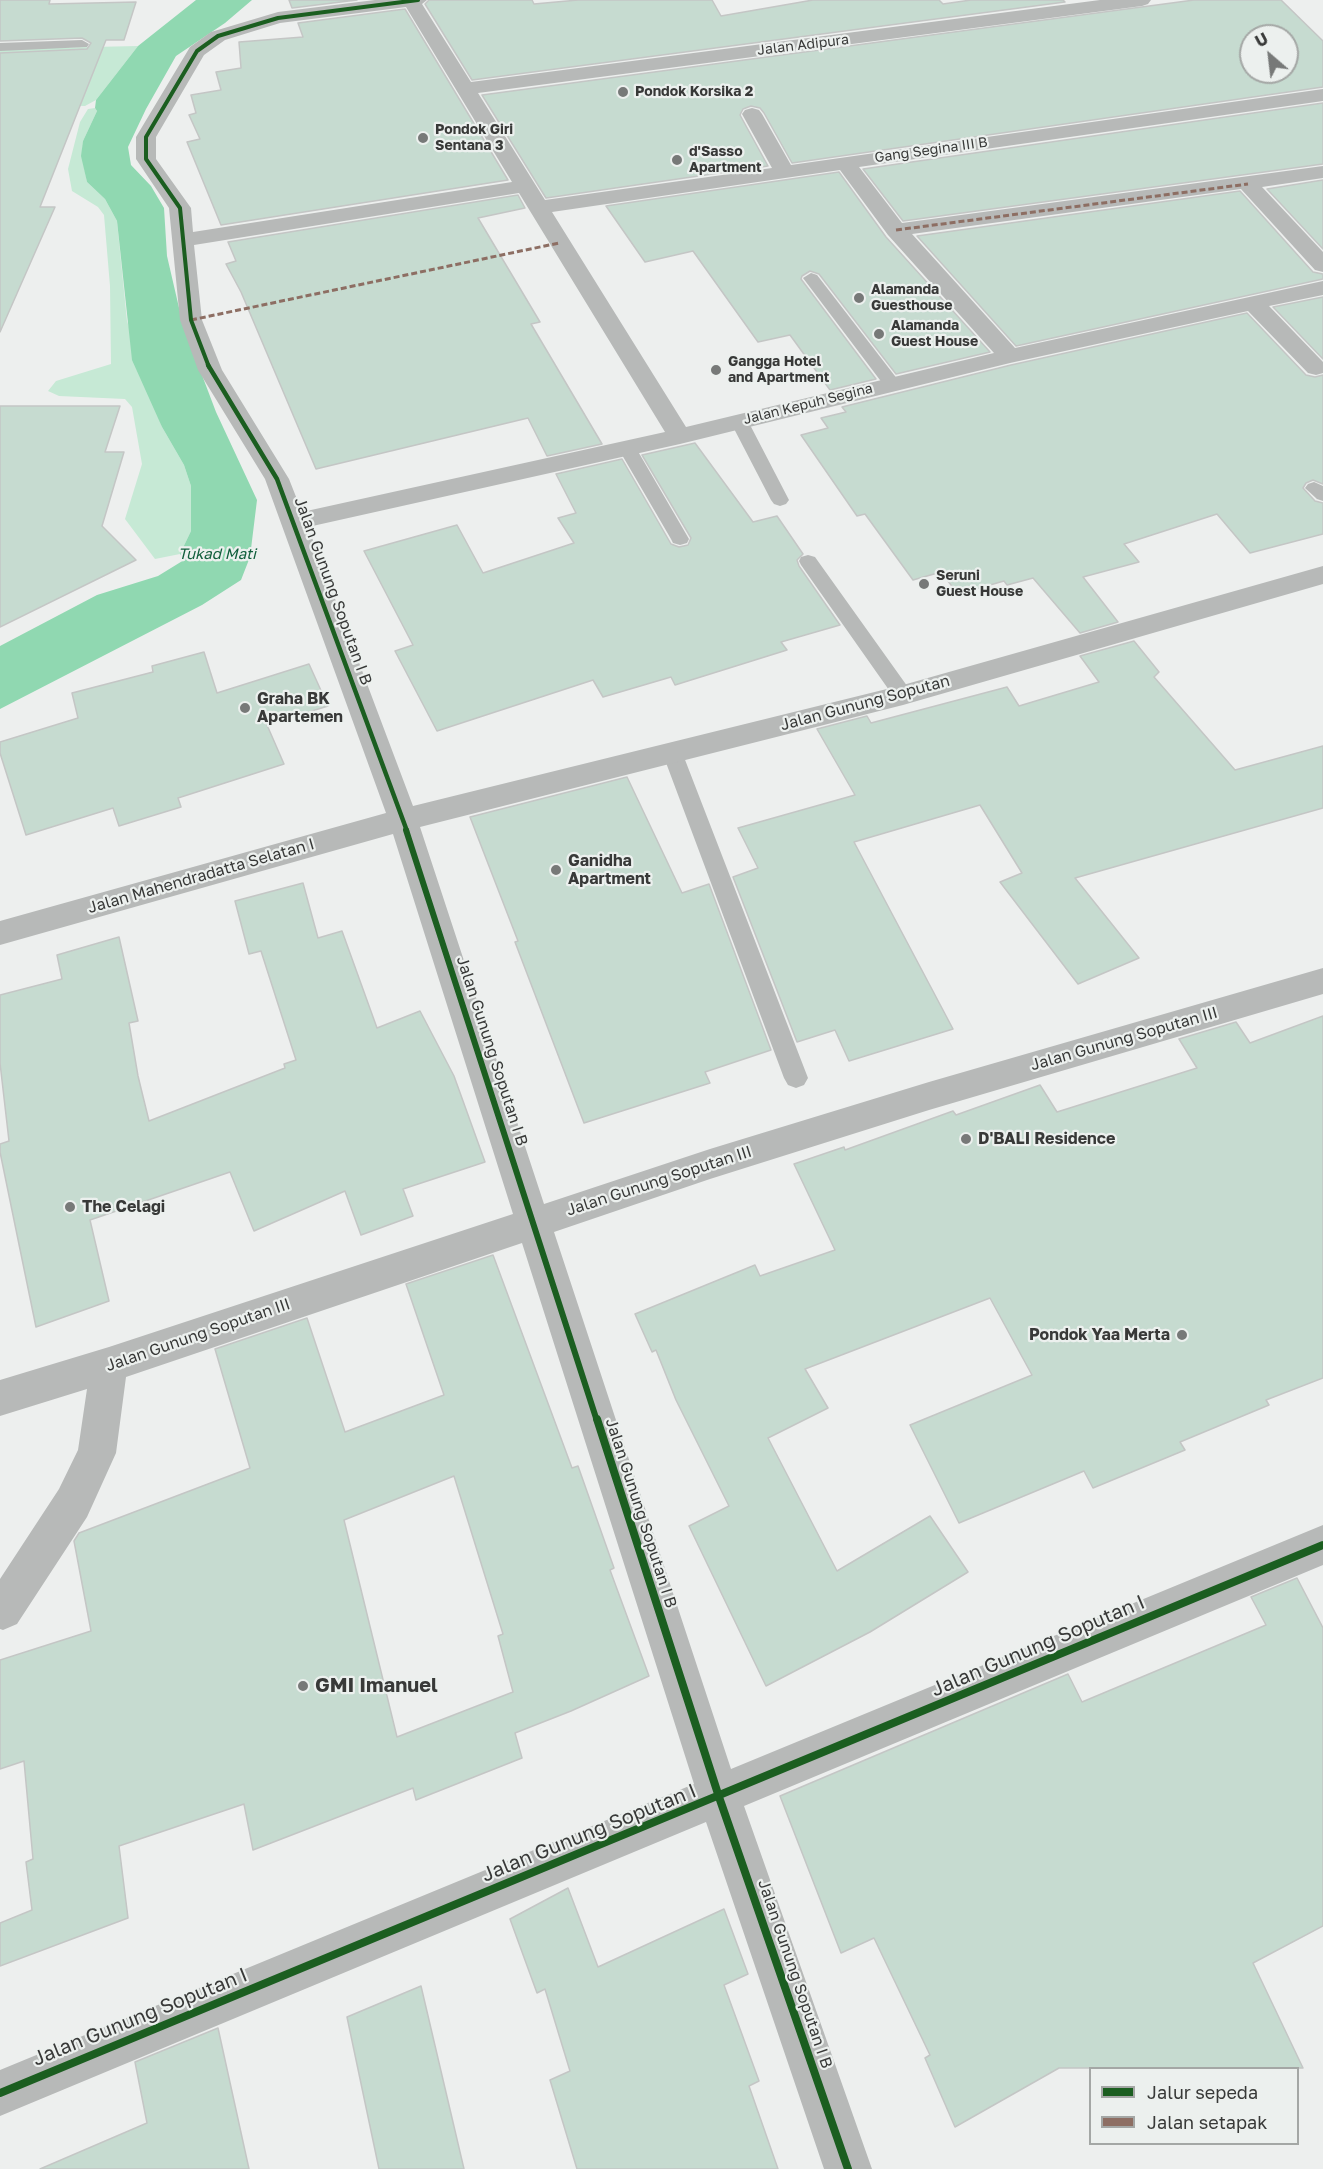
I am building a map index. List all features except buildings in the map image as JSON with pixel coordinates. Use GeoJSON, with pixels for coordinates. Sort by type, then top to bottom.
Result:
{"type":"FeatureCollection","features":[{"type":"Feature","properties":{"kind":"street"},"geometry":{"type":"LineString","coordinates":[[415,0],[464,89],[680,436]]}},
{"type":"Feature","properties":{"kind":"street","name":"Jalan Gunung Soputan I B"},"geometry":{"type":"LineString","coordinates":[[415,0],[278,18],[218,36],[197,51],[146,137],[146,159],[180,208],[191,320],[210,370],[277,479],[403,820],[719,1797],[848,2169]]}},
{"type":"Feature","properties":{"kind":"street","name":"Jalan Adipura"},"geometry":{"type":"LineString","coordinates":[[464,89],[1142,0]]}},
{"type":"Feature","properties":{"kind":"street","name":"Gang Segina III B"},"geometry":{"type":"LineString","coordinates":[[539,207],[1323,95]]}},
{"type":"Feature","properties":{"kind":"street"},"geometry":{"type":"LineString","coordinates":[[752,114],[784,171]]}},
{"type":"Feature","properties":{"kind":"street"},"geometry":{"type":"LineString","coordinates":[[844,162],[896,230],[1010,356]]}},
{"type":"Feature","properties":{"kind":"street"},"geometry":{"type":"LineString","coordinates":[[896,230],[1323,172]]}},
{"type":"Feature","properties":{"kind":"street"},"geometry":{"type":"LineString","coordinates":[[1248,184],[1323,265]]}},
{"type":"Feature","properties":{"kind":"street"},"geometry":{"type":"LineString","coordinates":[[184,240],[525,186]]}},
{"type":"Feature","properties":{"kind":"street","name":"Jalan Kepuh Segina"},"geometry":{"type":"LineString","coordinates":[[294,522],[680,436],[1010,356],[1255,305],[1323,288]]}},
{"type":"Feature","properties":{"kind":"street"},"geometry":{"type":"LineString","coordinates":[[1255,305],[1316,368]]}},
{"type":"Feature","properties":{"kind":"street","name":"Jalan Gunung Soputan"},"geometry":{"type":"LineString","coordinates":[[403,820],[903,695],[1323,575]]}},
{"type":"Feature","properties":{"kind":"street","name":"Jalan Mahendradatta Selatan I"},"geometry":{"type":"LineString","coordinates":[[0,933],[403,820]]}},
{"type":"Feature","properties":{"kind":"street","name":"Jalan Gunung Soputan III"},"geometry":{"type":"LineString","coordinates":[[0,1398],[109,1365],[710,1164],[929,1096],[1323,981]]}},
{"type":"Feature","properties":{"kind":"street"},"geometry":{"type":"LineString","coordinates":[[3,1610],[74,1503],[97,1453],[109,1365]]}},
{"type":"Feature","properties":{"kind":"street","name":"Jalan Gunung Soputan I"},"geometry":{"type":"LineString","coordinates":[[0,2093],[1323,1545]]}},
{"type":"Feature","properties":{"kind":"lane"},"geometry":{"type":"LineString","coordinates":[[0,47],[82,44]]}},
{"type":"Feature","properties":{"kind":"lane"},"geometry":{"type":"LineString","coordinates":[[812,278],[892,384]]}},
{"type":"Feature","properties":{"kind":"lane"},"geometry":{"type":"LineString","coordinates":[[739,422],[780,500]]}},
{"type":"Feature","properties":{"kind":"lane"},"geometry":{"type":"LineString","coordinates":[[627,448],[680,539]]}},
{"type":"Feature","properties":{"kind":"lane"},"geometry":{"type":"LineString","coordinates":[[808,561],[903,695]]}},
{"type":"Feature","properties":{"kind":"lane"},"geometry":{"type":"LineString","coordinates":[[672,752],[796,1078]]}},
{"type":"Feature","properties":{"kind":"shaded area"},"geometry":{"type":"Polygon","coordinates":[[[138,46],[96,100],[85,106],[0,104],[0,49],[138,46]]]}},
{"type":"Feature","properties":{"kind":"shaded area"},"geometry":{"type":"Polygon","coordinates":[[[95,108],[97,111],[83,141],[82,156],[87,182],[105,199],[117,221],[127,321],[162,427],[184,465],[191,486],[191,531],[180,554],[155,559],[125,519],[142,464],[132,407],[125,399],[59,396],[48,391],[56,381],[111,364],[110,286],[104,215],[98,207],[72,191],[68,169],[80,122],[88,109],[95,108]]]}},
{"type":"Feature","properties":{"kind":"water","name":"Tukad Mati"},"geometry":{"type":"Polygon","coordinates":[[[196,0],[252,0],[225,23],[176,56],[146,109],[128,147],[131,165],[151,186],[164,208],[167,256],[183,325],[216,412],[257,500],[250,557],[241,580],[202,605],[0,709],[0,646],[97,595],[158,576],[184,560],[180,554],[191,531],[191,486],[184,465],[162,427],[132,360],[117,221],[105,199],[87,182],[81,156],[83,141],[97,111],[96,100],[138,46],[196,0]]]}},
{"type":"Feature","properties":{"kind":"marked path"},"geometry":{"type":"LineString","coordinates":[[896,230],[1248,184]]}},
{"type":"Feature","properties":{"kind":"marked path"},"geometry":{"type":"LineString","coordinates":[[191,320],[559,243]]}},
{"type":"Feature","properties":{"kind":"cycle path"},"geometry":{"type":"LineString","coordinates":[[418,0],[278,18],[218,36],[197,51],[146,137],[146,159],[180,208],[191,320],[210,370],[277,479],[403,820],[719,1797],[848,2169]]}},
{"type":"Feature","properties":{"kind":"cycle path"},"geometry":{"type":"LineString","coordinates":[[0,2093],[1323,1545]]}},
{"type":"Feature","properties":{"kind":"place","name":"Pondok Korsika 2"},"geometry":{"type":"Point","coordinates":[623,92]}},
{"type":"Feature","properties":{"kind":"place","name":"Pondok Giri Sentana 3"},"geometry":{"type":"Point","coordinates":[423,138]}},
{"type":"Feature","properties":{"kind":"place","name":"d'Sasso Apartment"},"geometry":{"type":"Point","coordinates":[677,160]}},
{"type":"Feature","properties":{"kind":"place","name":"Alamanda Guesthouse"},"geometry":{"type":"Point","coordinates":[859,298]}},
{"type":"Feature","properties":{"kind":"place","name":"Alamanda Guest House"},"geometry":{"type":"Point","coordinates":[879,334]}},
{"type":"Feature","properties":{"kind":"place","name":"Gangga Hotel and Apartment"},"geometry":{"type":"Point","coordinates":[716,370]}},
{"type":"Feature","properties":{"kind":"place","name":"Seruni Guest House"},"geometry":{"type":"Point","coordinates":[924,584]}},
{"type":"Feature","properties":{"kind":"place","name":"Graha BK Apartemen"},"geometry":{"type":"Point","coordinates":[245,708]}},
{"type":"Feature","properties":{"kind":"place","name":"Ganidha Apartment"},"geometry":{"type":"Point","coordinates":[556,870]}},
{"type":"Feature","properties":{"kind":"place","name":"D'BALI Residence"},"geometry":{"type":"Point","coordinates":[966,1139]}},
{"type":"Feature","properties":{"kind":"place","name":"The Celagi"},"geometry":{"type":"Point","coordinates":[70,1207]}},
{"type":"Feature","properties":{"kind":"place","name":"Pondok Yaa Merta"},"geometry":{"type":"Point","coordinates":[1182,1335]}},
{"type":"Feature","properties":{"kind":"place","name":"GMI Imanuel"},"geometry":{"type":"Point","coordinates":[303,1686]}}]}
